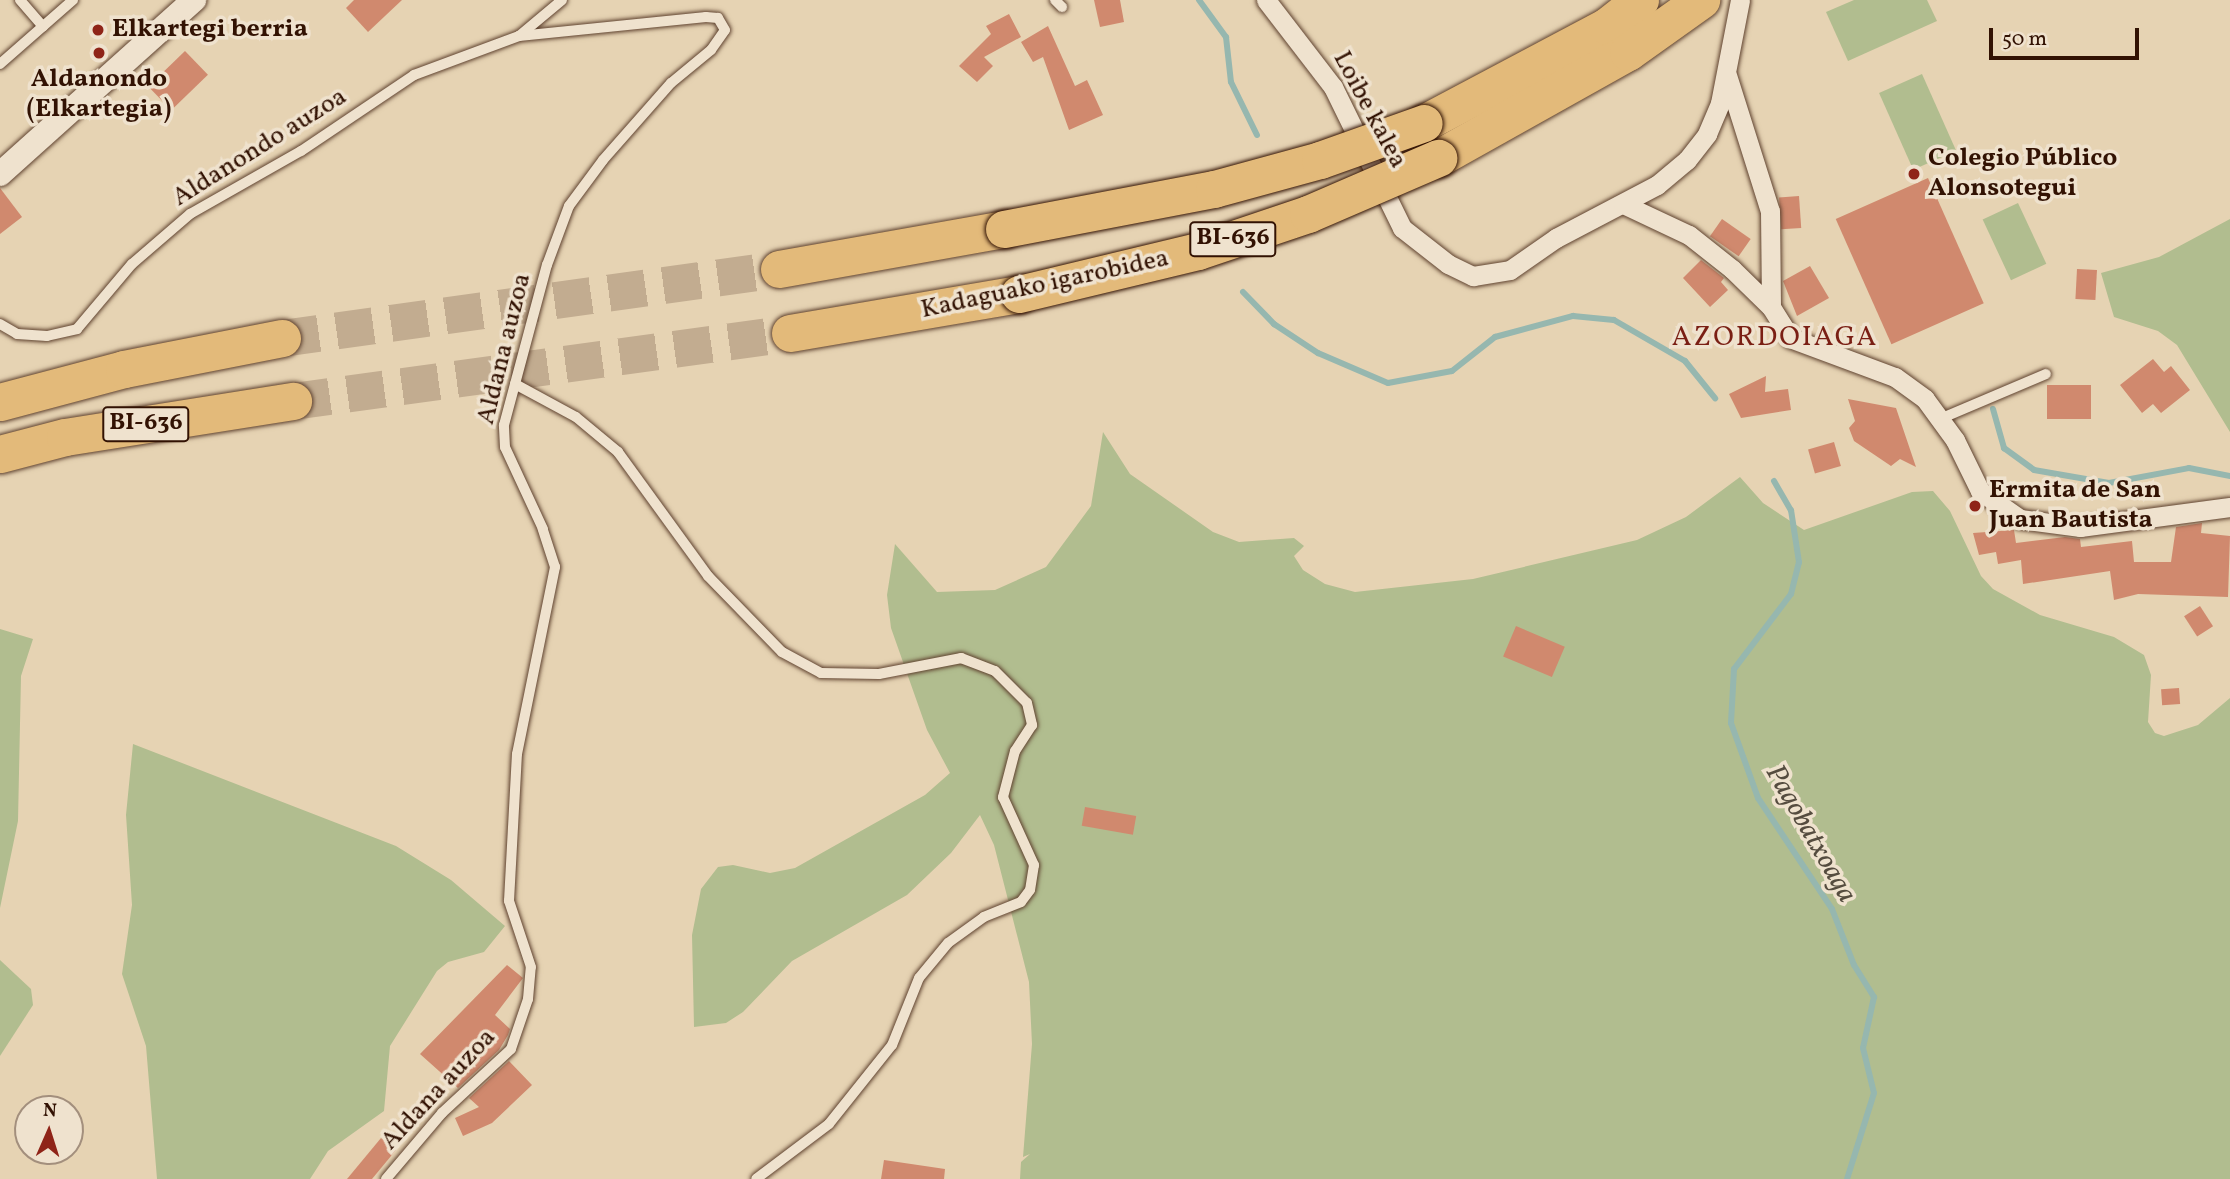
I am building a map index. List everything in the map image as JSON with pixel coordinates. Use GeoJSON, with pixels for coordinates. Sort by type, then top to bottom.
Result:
{"type":"FeatureCollection","features":[{"type":"Feature","properties":{"kind":"highway","name":"BI-636"},"geometry":{"type":"LineString","coordinates":[[779,269],[1214,189],[1320,160],[1424,123],[1607,26],[1640,0]]}},
{"type":"Feature","properties":{"kind":"highway","name":"Kadaguako igarobidea"},"geometry":{"type":"LineString","coordinates":[[790,333],[1019,294],[1198,251],[1308,214],[1438,158],[1628,52],[1698,3]]}},
{"type":"Feature","properties":{"kind":"highway","name":"BI-636"},"geometry":{"type":"LineString","coordinates":[[0,402],[124,369],[282,338]]}},
{"type":"Feature","properties":{"kind":"highway","name":"BI-636"},"geometry":{"type":"LineString","coordinates":[[0,454],[65,437],[293,401]]}},
{"type":"Feature","properties":{"kind":"street"},"geometry":{"type":"LineString","coordinates":[[0,174],[194,0]]}},
{"type":"Feature","properties":{"kind":"street","name":"Loibe kalea"},"geometry":{"type":"LineString","coordinates":[[1266,0],[1333,87],[1402,229],[1422,246],[1473,276],[1493,275],[1657,185],[1700,143],[1720,103],[1740,0]]}},
{"type":"Feature","properties":{"kind":"street"},"geometry":{"type":"LineString","coordinates":[[1725,70],[1770,211],[1771,307]]}},
{"type":"Feature","properties":{"kind":"street"},"geometry":{"type":"LineString","coordinates":[[1623,204],[1689,236],[1771,307],[1790,338],[1895,377],[1925,399],[1940,419],[1980,491],[2020,519],[2080,527],[2230,507]]}},
{"type":"Feature","properties":{"kind":"lane"},"geometry":{"type":"LineString","coordinates":[[20,0],[43,26]]}},
{"type":"Feature","properties":{"kind":"lane"},"geometry":{"type":"LineString","coordinates":[[0,64],[73,0]]}},
{"type":"Feature","properties":{"kind":"lane","name":"Aldanondo auzoa"},"geometry":{"type":"LineString","coordinates":[[0,324],[17,334],[47,336],[77,329],[132,264],[190,214],[301,151],[414,75],[519,36],[562,0]]}},
{"type":"Feature","properties":{"kind":"lane","name":"Aldana auzoa"},"geometry":{"type":"LineString","coordinates":[[386,1179],[442,1113],[511,1049],[528,999],[531,967],[509,901],[517,767],[555,568],[543,529],[505,447],[504,425],[515,384],[569,206],[603,160],[671,83],[711,50],[724,30],[718,18],[706,17],[519,36]]}},
{"type":"Feature","properties":{"kind":"lane"},"geometry":{"type":"LineString","coordinates":[[1940,419],[2046,374]]}},
{"type":"Feature","properties":{"kind":"lane"},"geometry":{"type":"LineString","coordinates":[[515,384],[576,417],[618,452],[708,576],[782,652],[821,673],[879,674],[961,658],[995,671],[1027,703],[1030,715],[1028,737],[1015,751],[1003,797],[1034,865],[1030,890],[1021,902],[984,917],[947,943],[919,978],[892,1045],[829,1124],[756,1179]]}},
{"type":"Feature","properties":{"kind":"green space"},"geometry":{"type":"Polygon","coordinates":[[[1854,0],[1927,0],[1937,21],[1848,61],[1826,12],[1854,0]]]}},
{"type":"Feature","properties":{"kind":"green space"},"geometry":{"type":"Polygon","coordinates":[[[1922,74],[1956,151],[1913,170],[1879,93],[1922,74]]]}},
{"type":"Feature","properties":{"kind":"green space"},"geometry":{"type":"Polygon","coordinates":[[[2018,203],[2046,264],[2011,280],[1983,219],[2018,203]]]}},
{"type":"Feature","properties":{"kind":"green space"},"geometry":{"type":"Polygon","coordinates":[[[2230,219],[2230,432],[2177,345],[2158,331],[2114,317],[2101,273],[2159,257],[2230,219]]]}},
{"type":"Feature","properties":{"kind":"green space"},"geometry":{"type":"Polygon","coordinates":[[[1103,432],[1130,474],[1213,532],[1239,542],[1294,538],[1304,546],[1294,556],[1303,570],[1325,584],[1355,592],[1473,579],[1637,540],[1686,517],[1740,477],[1763,503],[1804,530],[1912,492],[1933,491],[1950,511],[1981,576],[1993,589],[2040,615],[2114,637],[2144,655],[2151,675],[2148,722],[2155,733],[2164,736],[2198,725],[2230,698],[2230,1179],[1020,1179],[1021,1162],[1030,1154],[1023,1157],[1032,1044],[1029,982],[994,845],[980,815],[951,853],[907,895],[792,961],[743,1012],[726,1023],[694,1027],[692,935],[701,889],[718,867],[733,865],[770,873],[795,868],[925,795],[950,773],[927,730],[891,628],[887,595],[895,544],[937,592],[995,590],[1046,567],[1091,506],[1103,432]]]}},
{"type":"Feature","properties":{"kind":"green space"},"geometry":{"type":"Polygon","coordinates":[[[0,629],[33,639],[21,676],[18,821],[0,908],[0,629]]]}},
{"type":"Feature","properties":{"kind":"green space"},"geometry":{"type":"Polygon","coordinates":[[[133,744],[396,846],[451,880],[505,926],[484,952],[448,962],[437,971],[390,1046],[384,1111],[328,1151],[310,1179],[157,1179],[146,1046],[122,974],[132,905],[126,815],[133,744]]]}},
{"type":"Feature","properties":{"kind":"green space"},"geometry":{"type":"Polygon","coordinates":[[[0,960],[31,989],[33,1005],[0,1056],[0,960]]]}},
{"type":"Feature","properties":{"kind":"building"},"geometry":{"type":"Polygon","coordinates":[[[354,0],[402,0],[368,32],[346,8],[354,0]]]}},
{"type":"Feature","properties":{"kind":"building"},"geometry":{"type":"Polygon","coordinates":[[[1094,0],[1120,0],[1124,22],[1100,27],[1094,0]]]}},
{"type":"Feature","properties":{"kind":"building"},"geometry":{"type":"Polygon","coordinates":[[[1009,14],[1021,37],[984,57],[993,66],[977,82],[959,66],[991,34],[986,26],[1009,14]]]}},
{"type":"Feature","properties":{"kind":"building"},"geometry":{"type":"Polygon","coordinates":[[[1048,26],[1075,86],[1087,80],[1103,115],[1069,130],[1043,57],[1033,62],[1021,42],[1048,26]]]}},
{"type":"Feature","properties":{"kind":"building"},"geometry":{"type":"Polygon","coordinates":[[[185,51],[208,75],[171,110],[148,86],[185,51]]]}},
{"type":"Feature","properties":{"kind":"building"},"geometry":{"type":"Polygon","coordinates":[[[1928,178],[1984,303],[1891,344],[1836,219],[1928,178]]]}},
{"type":"Feature","properties":{"kind":"building"},"geometry":{"type":"Polygon","coordinates":[[[0,188],[22,217],[0,234],[0,188]]]}},
{"type":"Feature","properties":{"kind":"building"},"geometry":{"type":"Polygon","coordinates":[[[1799,196],[1801,228],[1781,229],[1779,197],[1799,196]]]}},
{"type":"Feature","properties":{"kind":"building"},"geometry":{"type":"Polygon","coordinates":[[[1722,219],[1751,239],[1739,256],[1710,236],[1722,219]]]}},
{"type":"Feature","properties":{"kind":"building"},"geometry":{"type":"Polygon","coordinates":[[[1701,260],[1724,278],[1721,282],[1728,290],[1710,307],[1683,278],[1701,260]]]}},
{"type":"Feature","properties":{"kind":"building"},"geometry":{"type":"Polygon","coordinates":[[[1810,266],[1829,298],[1797,316],[1783,281],[1810,266]]]}},
{"type":"Feature","properties":{"kind":"building"},"geometry":{"type":"Polygon","coordinates":[[[2077,269],[2097,270],[2095,300],[2075,299],[2077,269]]]}},
{"type":"Feature","properties":{"kind":"building"},"geometry":{"type":"Polygon","coordinates":[[[2153,359],[2164,372],[2171,366],[2190,390],[2161,413],[2153,404],[2142,413],[2120,385],[2153,359]]]}},
{"type":"Feature","properties":{"kind":"building"},"geometry":{"type":"Polygon","coordinates":[[[1766,376],[1765,392],[1788,389],[1791,410],[1741,418],[1729,394],[1766,376]]]}},
{"type":"Feature","properties":{"kind":"building"},"geometry":{"type":"Polygon","coordinates":[[[2047,385],[2091,385],[2091,419],[2047,419],[2047,385]]]}},
{"type":"Feature","properties":{"kind":"building"},"geometry":{"type":"Polygon","coordinates":[[[1848,399],[1896,408],[1916,467],[1900,459],[1891,466],[1854,441],[1849,428],[1855,421],[1848,399]]]}},
{"type":"Feature","properties":{"kind":"building"},"geometry":{"type":"Polygon","coordinates":[[[1834,442],[1841,466],[1815,473],[1808,449],[1834,442]]]}},
{"type":"Feature","properties":{"kind":"building"},"geometry":{"type":"Polygon","coordinates":[[[2202,523],[2201,533],[2230,536],[2228,597],[2138,594],[2114,600],[2110,571],[2023,584],[2021,560],[1998,564],[1996,552],[1979,555],[1973,533],[2014,530],[2016,543],[2065,537],[2080,539],[2081,547],[2132,541],[2134,562],[2171,562],[2176,527],[2202,523]]]}},
{"type":"Feature","properties":{"kind":"building"},"geometry":{"type":"Polygon","coordinates":[[[2200,606],[2213,626],[2197,636],[2184,616],[2200,606]]]}},
{"type":"Feature","properties":{"kind":"building"},"geometry":{"type":"Polygon","coordinates":[[[1516,626],[1565,647],[1552,677],[1503,656],[1516,626]]]}},
{"type":"Feature","properties":{"kind":"building"},"geometry":{"type":"Polygon","coordinates":[[[2179,688],[2180,704],[2162,705],[2161,689],[2179,688]]]}},
{"type":"Feature","properties":{"kind":"building"},"geometry":{"type":"Polygon","coordinates":[[[1085,807],[1136,816],[1133,835],[1082,826],[1085,807]]]}},
{"type":"Feature","properties":{"kind":"building"},"geometry":{"type":"Polygon","coordinates":[[[507,965],[523,978],[495,1015],[510,1029],[508,1035],[499,1050],[458,1088],[420,1054],[507,965]]]}},
{"type":"Feature","properties":{"kind":"building"},"geometry":{"type":"Polygon","coordinates":[[[509,1061],[532,1085],[492,1123],[463,1136],[455,1118],[479,1107],[469,1098],[509,1061]]]}},
{"type":"Feature","properties":{"kind":"building"},"geometry":{"type":"Polygon","coordinates":[[[381,1138],[396,1150],[372,1179],[347,1179],[381,1138]]]}},
{"type":"Feature","properties":{"kind":"building"},"geometry":{"type":"Polygon","coordinates":[[[884,1160],[945,1169],[944,1179],[881,1179],[884,1160]]]}},
{"type":"Feature","properties":{"kind":"waterway","name":"Pagobatxoaga"},"geometry":{"type":"LineString","coordinates":[[1199,0],[1226,37],[1231,82],[1257,135]]}},
{"type":"Feature","properties":{"kind":"waterway","name":"Pagobatxoaga"},"geometry":{"type":"LineString","coordinates":[[1243,292],[1274,324],[1318,353],[1388,383],[1452,371],[1495,337],[1573,316],[1614,320],[1685,361],[1715,398]]}},
{"type":"Feature","properties":{"kind":"waterway"},"geometry":{"type":"LineString","coordinates":[[1993,409],[2004,448],[2034,470],[2109,483],[2189,468],[2230,476]]}},
{"type":"Feature","properties":{"kind":"waterway","name":"Pagobatxoaga"},"geometry":{"type":"LineString","coordinates":[[1774,481],[1791,510],[1799,562],[1791,594],[1734,669],[1731,723],[1758,798],[1832,909],[1854,965],[1874,997],[1863,1048],[1874,1093],[1847,1179]]}},
{"type":"Feature","properties":{"kind":"tunnel"},"geometry":{"type":"LineString","coordinates":[[282,338],[779,269]]}},
{"type":"Feature","properties":{"kind":"tunnel"},"geometry":{"type":"LineString","coordinates":[[293,401],[790,333]]}},
{"type":"Feature","properties":{"kind":"place","name":"Elkartegi berria"},"geometry":{"type":"Point","coordinates":[98,30]}},
{"type":"Feature","properties":{"kind":"place","name":"Aldanondo (Elkartegia)"},"geometry":{"type":"Point","coordinates":[99,53]}},
{"type":"Feature","properties":{"kind":"place","name":"Colegio Público Alonsotegui"},"geometry":{"type":"Point","coordinates":[1914,174]}},
{"type":"Feature","properties":{"kind":"place","name":"Ermita de San Juan Bautista"},"geometry":{"type":"Point","coordinates":[1975,506]}},
{"type":"Feature","properties":{"kind":"district","name":"AZORDOIAGA"},"geometry":{"type":"Point","coordinates":[1775,338]}}]}
